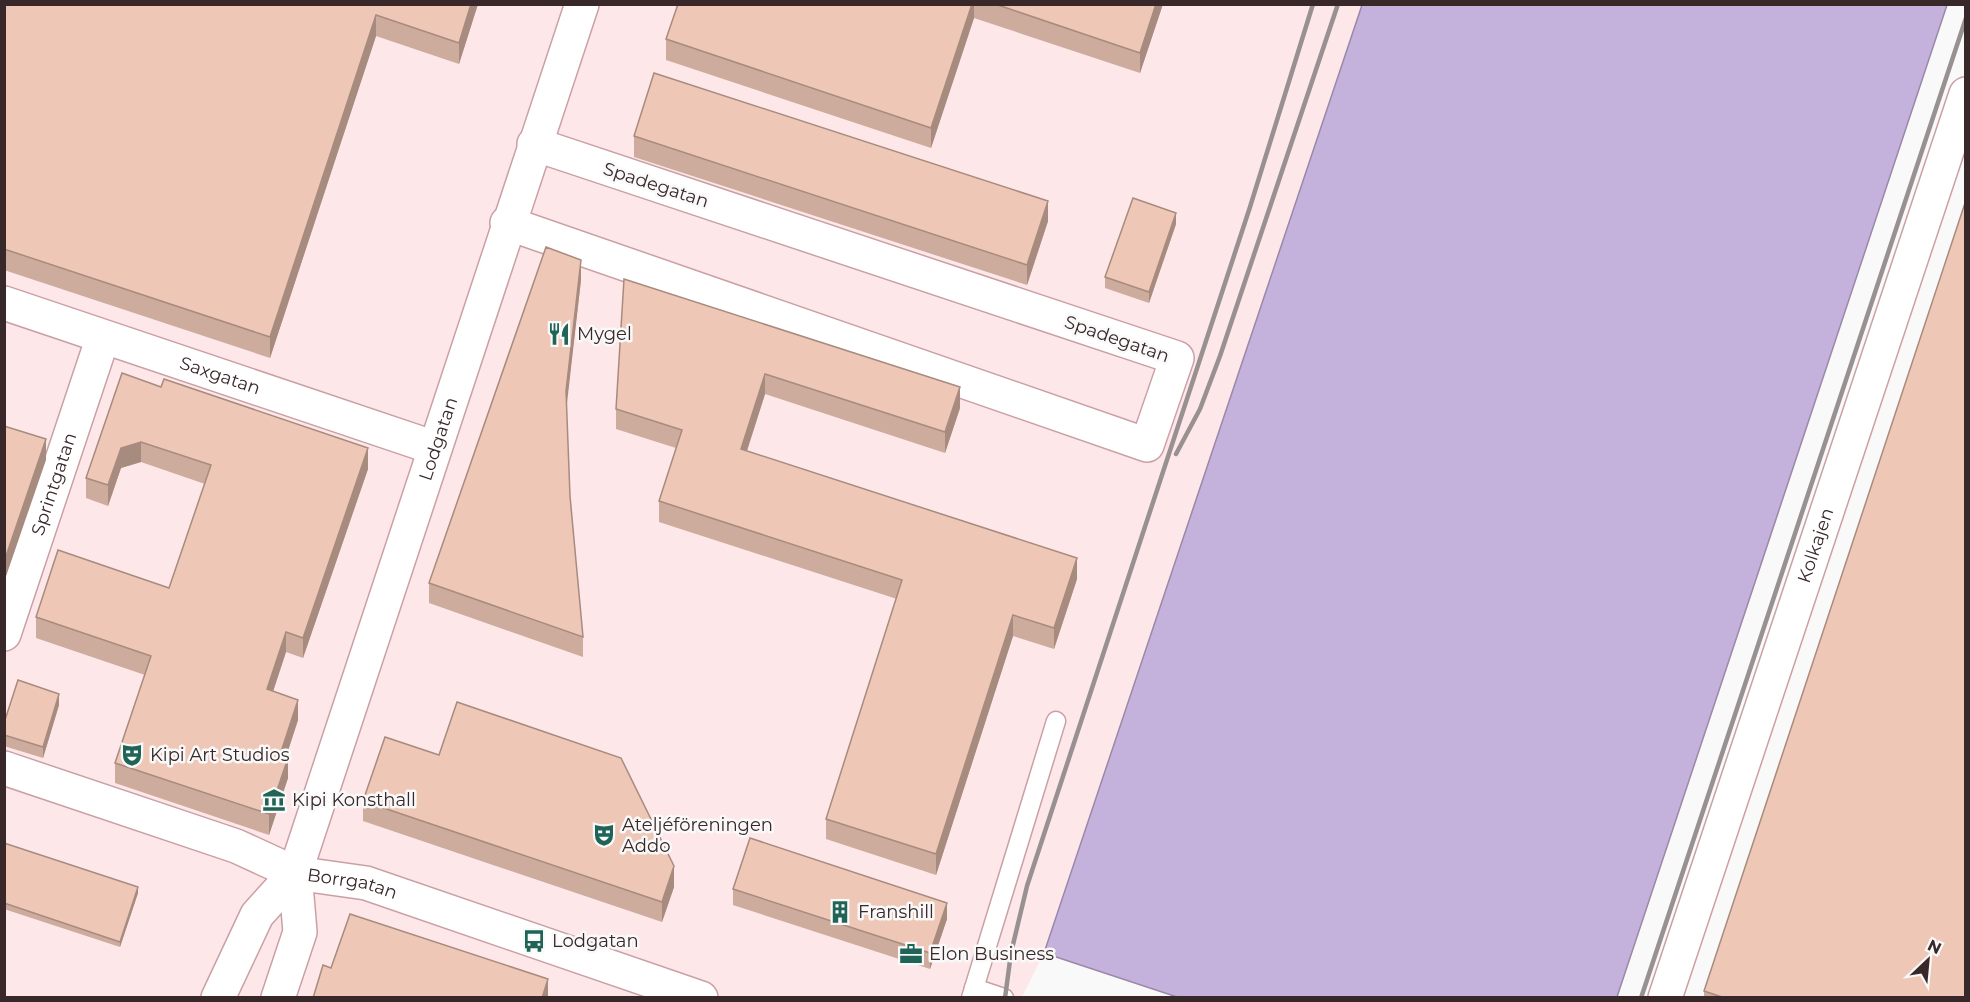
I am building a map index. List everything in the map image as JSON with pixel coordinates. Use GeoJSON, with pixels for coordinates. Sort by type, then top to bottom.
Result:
{"type":"FeatureCollection","features":[{"type":"Feature","properties":{"kind":"street","name":"Lodgatan"},"geometry":{"type":"LineString","coordinates":[[278,998],[300,932],[295,873],[507,223],[582,4]]}},
{"type":"Feature","properties":{"kind":"street","name":"Kolkajen"},"geometry":{"type":"LineString","coordinates":[[1665,998],[1965,94]]}},
{"type":"Feature","properties":{"kind":"street","name":"Spadegatan"},"geometry":{"type":"LineString","coordinates":[[507,223],[1147,445],[1177,358],[534,144]]}},
{"type":"Feature","properties":{"kind":"street","name":"Saxgatan"},"geometry":{"type":"LineString","coordinates":[[4,303],[435,448]]}},
{"type":"Feature","properties":{"kind":"street","name":"Sprintgatan"},"geometry":{"type":"LineString","coordinates":[[4,634],[103,337]]}},
{"type":"Feature","properties":{"kind":"street","name":"Borrgatan"},"geometry":{"type":"LineString","coordinates":[[4,768],[236,846],[295,873],[366,883],[701,998]]}},
{"type":"Feature","properties":{"kind":"street","name":"Lodgatan"},"geometry":{"type":"LineString","coordinates":[[218,998],[257,915],[295,873]]}},
{"type":"Feature","properties":{"kind":"street"},"geometry":{"type":"LineString","coordinates":[[240,998],[255,949],[257,915]]}},
{"type":"Feature","properties":{"kind":"lane"},"geometry":{"type":"LineString","coordinates":[[1004,998],[972,993],[1056,721]]}},
{"type":"Feature","properties":{"kind":"shaded area"},"geometry":{"type":"Polygon","coordinates":[[[5,5],[1362,5],[1044,953],[1022,997],[5,998],[5,5]]]}},
{"type":"Feature","properties":{"kind":"shaded area"},"geometry":{"type":"Polygon","coordinates":[[[1362,5],[1947,5],[1617,997],[1177,997],[1044,953],[1362,5]]]}},
{"type":"Feature","properties":{"kind":"building"},"geometry":{"type":"Polygon","coordinates":[[[4,4],[471,4],[459,43],[376,15],[270,337],[4,249],[4,4]]]}},
{"type":"Feature","properties":{"kind":"building"},"geometry":{"type":"Polygon","coordinates":[[[678,4],[972,4],[931,128],[666,39],[678,4]]]}},
{"type":"Feature","properties":{"kind":"building"},"geometry":{"type":"Polygon","coordinates":[[[995,4],[1156,4],[1140,53],[995,4]]]}},
{"type":"Feature","properties":{"kind":"building"},"geometry":{"type":"Polygon","coordinates":[[[654,73],[1048,201],[1027,265],[634,136],[654,73]]]}},
{"type":"Feature","properties":{"kind":"building"},"geometry":{"type":"Polygon","coordinates":[[[1133,198],[1176,213],[1149,292],[1105,277],[1133,198]]]}},
{"type":"Feature","properties":{"kind":"building"},"geometry":{"type":"Polygon","coordinates":[[[1965,203],[1965,998],[1725,998],[1704,991],[1965,203]]]}},
{"type":"Feature","properties":{"kind":"building"},"geometry":{"type":"Polygon","coordinates":[[[546,247],[581,260],[566,391],[570,496],[583,637],[429,583],[546,247]]]}},
{"type":"Feature","properties":{"kind":"building"},"geometry":{"type":"Polygon","coordinates":[[[624,279],[960,387],[945,432],[765,374],[741,449],[1077,558],[1054,628],[1013,615],[936,854],[826,819],[902,580],[659,501],[682,430],[616,409],[624,279]]]}},
{"type":"Feature","properties":{"kind":"building"},"geometry":{"type":"Polygon","coordinates":[[[122,373],[161,387],[164,379],[368,448],[303,638],[286,632],[267,689],[298,700],[280,755],[288,758],[269,814],[115,763],[151,656],[36,617],[58,550],[169,588],[211,465],[141,442],[121,448],[108,485],[86,478],[122,373]]]}},
{"type":"Feature","properties":{"kind":"building"},"geometry":{"type":"Polygon","coordinates":[[[4,426],[46,439],[4,562],[4,426]]]}},
{"type":"Feature","properties":{"kind":"building"},"geometry":{"type":"Polygon","coordinates":[[[18,680],[59,694],[43,747],[4,735],[4,723],[18,680]]]}},
{"type":"Feature","properties":{"kind":"building"},"geometry":{"type":"Polygon","coordinates":[[[457,702],[621,758],[674,866],[662,902],[363,801],[385,737],[439,755],[457,702]]]}},
{"type":"Feature","properties":{"kind":"building","name":"Franshill"},"geometry":{"type":"Polygon","coordinates":[[[750,838],[947,903],[930,953],[733,889],[750,838]]]}},
{"type":"Feature","properties":{"kind":"building"},"geometry":{"type":"Polygon","coordinates":[[[4,843],[138,887],[120,942],[4,903],[4,843]]]}},
{"type":"Feature","properties":{"kind":"building"},"geometry":{"type":"Polygon","coordinates":[[[350,914],[548,979],[542,998],[313,998],[323,965],[331,968],[350,914]]]}},
{"type":"Feature","properties":{"kind":"railway"},"geometry":{"type":"LineString","coordinates":[[1005,998],[1011,953],[1027,886],[1250,207],[1313,4]]}},
{"type":"Feature","properties":{"kind":"railway"},"geometry":{"type":"LineString","coordinates":[[1176,454],[1200,409],[1220,356],[1338,4]]}},
{"type":"Feature","properties":{"kind":"railway"},"geometry":{"type":"LineString","coordinates":[[1641,998],[1966,18]]}},
{"type":"Feature","properties":{"kind":"place","name":"Mygel"},"geometry":{"type":"Point","coordinates":[559,334]}},
{"type":"Feature","properties":{"kind":"place","name":"Kipi Art Studios"},"geometry":{"type":"Point","coordinates":[132,755]}},
{"type":"Feature","properties":{"kind":"place","name":"Kipi Konsthall"},"geometry":{"type":"Point","coordinates":[274,800]}},
{"type":"Feature","properties":{"kind":"place","name":"Ateljéföreningen Addo"},"geometry":{"type":"Point","coordinates":[604,835]}},
{"type":"Feature","properties":{"kind":"place","name":"Franshill"},"geometry":{"type":"Point","coordinates":[840,912]}},
{"type":"Feature","properties":{"kind":"place","name":"Lodgatan"},"geometry":{"type":"Point","coordinates":[534,941]}},
{"type":"Feature","properties":{"kind":"place","name":"Elon Business"},"geometry":{"type":"Point","coordinates":[911,954]}}]}
